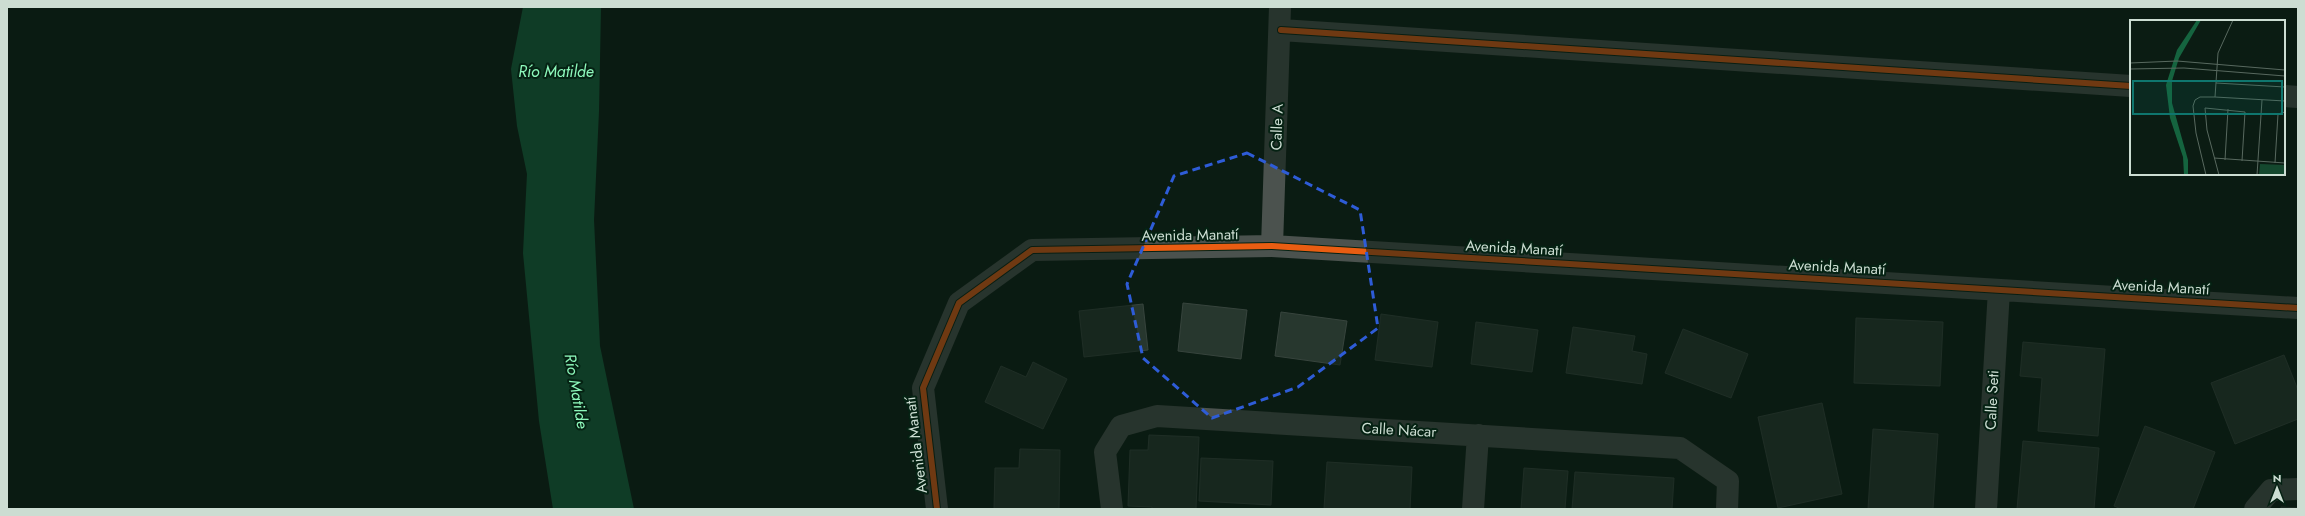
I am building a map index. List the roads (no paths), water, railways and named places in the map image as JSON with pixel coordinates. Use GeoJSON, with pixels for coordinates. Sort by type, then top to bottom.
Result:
{"type":"FeatureCollection","features":[{"type":"Feature","properties":{"kind":"street","name":"Calle A"},"geometry":{"type":"LineString","coordinates":[[1272,246],[1281,30],[1280,7]]}},
{"type":"Feature","properties":{"kind":"street"},"geometry":{"type":"LineString","coordinates":[[1281,30],[2130,86]]}},
{"type":"Feature","properties":{"kind":"street"},"geometry":{"type":"LineString","coordinates":[[2285,96],[2298,97]]}},
{"type":"Feature","properties":{"kind":"street","name":"Avenida Manatí"},"geometry":{"type":"LineString","coordinates":[[937,509],[923,388],[959,303],[1032,250],[1272,246],[2298,308]]}},
{"type":"Feature","properties":{"kind":"street","name":"Calle Seti"},"geometry":{"type":"LineString","coordinates":[[1986,509],[1999,290]]}},
{"type":"Feature","properties":{"kind":"street","name":"Calle Nácar"},"geometry":{"type":"LineString","coordinates":[[1112,509],[1105,452],[1121,426],[1157,416],[1680,448],[1728,481],[1727,509]]}},
{"type":"Feature","properties":{"kind":"street"},"geometry":{"type":"LineString","coordinates":[[1473,509],[1478,435]]}},
{"type":"Feature","properties":{"kind":"street"},"geometry":{"type":"LineString","coordinates":[[2255,509],[2271,490],[2298,489]]}},
{"type":"Feature","properties":{"kind":"water","name":"Río Matilde"},"geometry":{"type":"Polygon","coordinates":[[[523,7],[601,7],[599,111],[594,220],[600,346],[634,509],[553,509],[539,421],[523,253],[527,174],[517,126],[511,69],[523,7]]]}}]}
